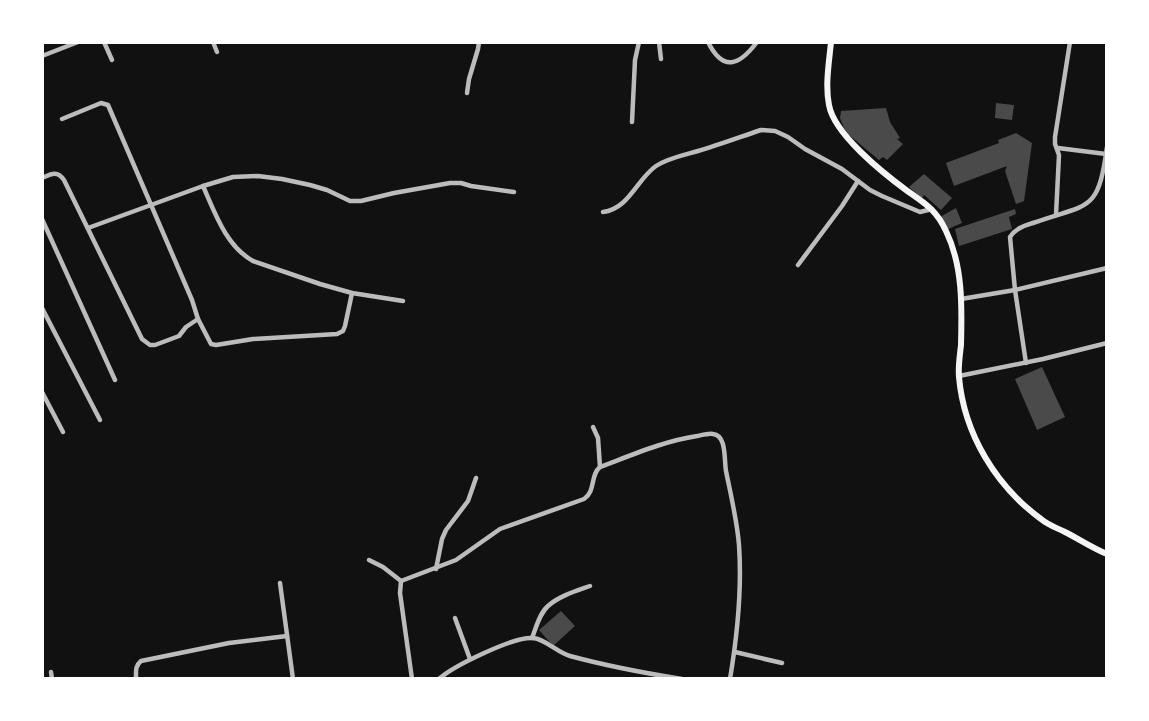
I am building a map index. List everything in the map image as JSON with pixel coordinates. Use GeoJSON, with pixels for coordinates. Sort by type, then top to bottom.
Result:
{"type":"FeatureCollection","features":[{"type":"Feature","properties":{"kind":"main road"},"geometry":{"type":"LineString","coordinates":[[831,42],[829,106],[836,124],[876,165],[933,209],[945,227],[955,255],[960,283],[959,376],[966,413],[986,461],[1025,506],[1044,521],[1107,554]]}},
{"type":"Feature","properties":{"kind":"street"},"geometry":{"type":"LineString","coordinates":[[42,55],[78,42]]}},
{"type":"Feature","properties":{"kind":"street"},"geometry":{"type":"LineString","coordinates":[[104,42],[112,60]]}},
{"type":"Feature","properties":{"kind":"street"},"geometry":{"type":"LineString","coordinates":[[213,42],[217,52]]}},
{"type":"Feature","properties":{"kind":"street"},"geometry":{"type":"LineString","coordinates":[[467,93],[479,42]]}},
{"type":"Feature","properties":{"kind":"street"},"geometry":{"type":"LineString","coordinates":[[632,122],[635,60],[639,42]]}},
{"type":"Feature","properties":{"kind":"street"},"geometry":{"type":"LineString","coordinates":[[659,42],[662,59]]}},
{"type":"Feature","properties":{"kind":"street"},"geometry":{"type":"LineString","coordinates":[[708,42],[720,60],[728,63],[750,52],[757,42]]}},
{"type":"Feature","properties":{"kind":"street"},"geometry":{"type":"LineString","coordinates":[[1056,215],[1059,155],[1055,137],[1070,42]]}},
{"type":"Feature","properties":{"kind":"street"},"geometry":{"type":"LineString","coordinates":[[62,119],[101,103],[108,104],[209,343],[213,345],[253,338],[337,334],[345,327],[352,293]]}},
{"type":"Feature","properties":{"kind":"street"},"geometry":{"type":"LineString","coordinates":[[603,212],[613,211],[618,207],[644,176],[665,160],[761,130],[775,131],[788,137],[842,169],[870,190],[915,210],[923,212],[933,209]]}},
{"type":"Feature","properties":{"kind":"street"},"geometry":{"type":"LineString","coordinates":[[1026,363],[1010,237],[1020,228],[1079,209],[1093,200],[1100,185],[1107,147]]}},
{"type":"Feature","properties":{"kind":"street"},"geometry":{"type":"LineString","coordinates":[[1058,148],[1106,153]]}},
{"type":"Feature","properties":{"kind":"street"},"geometry":{"type":"LineString","coordinates":[[42,178],[56,173],[62,176],[146,343],[155,345],[179,336],[198,319]]}},
{"type":"Feature","properties":{"kind":"street"},"geometry":{"type":"LineString","coordinates":[[88,228],[233,177],[282,178],[327,190],[350,201],[450,183],[514,192]]}},
{"type":"Feature","properties":{"kind":"street"},"geometry":{"type":"LineString","coordinates":[[798,265],[858,181]]}},
{"type":"Feature","properties":{"kind":"street"},"geometry":{"type":"LineString","coordinates":[[203,186],[237,250],[253,261],[352,293],[403,301]]}},
{"type":"Feature","properties":{"kind":"street"},"geometry":{"type":"LineString","coordinates":[[42,219],[115,380]]}},
{"type":"Feature","properties":{"kind":"street"},"geometry":{"type":"LineString","coordinates":[[961,299],[1107,268]]}},
{"type":"Feature","properties":{"kind":"street"},"geometry":{"type":"LineString","coordinates":[[42,308],[100,420]]}},
{"type":"Feature","properties":{"kind":"street"},"geometry":{"type":"LineString","coordinates":[[959,376],[1107,343]]}},
{"type":"Feature","properties":{"kind":"street"},"geometry":{"type":"LineString","coordinates":[[42,392],[63,432]]}},
{"type":"Feature","properties":{"kind":"street"},"geometry":{"type":"LineString","coordinates":[[593,426],[598,438],[600,467]]}},
{"type":"Feature","properties":{"kind":"street"},"geometry":{"type":"LineString","coordinates":[[401,581],[463,556],[500,529],[583,499],[592,489],[595,473],[600,467],[665,443],[714,434],[723,441],[739,548],[738,616],[730,679]]}},
{"type":"Feature","properties":{"kind":"street"},"geometry":{"type":"LineString","coordinates":[[436,569],[442,539],[468,501],[476,478]]}},
{"type":"Feature","properties":{"kind":"street"},"geometry":{"type":"LineString","coordinates":[[369,560],[401,581]]}},
{"type":"Feature","properties":{"kind":"street"},"geometry":{"type":"LineString","coordinates":[[401,581],[400,593],[412,679]]}},
{"type":"Feature","properties":{"kind":"street"},"geometry":{"type":"LineString","coordinates":[[280,583],[293,679]]}},
{"type":"Feature","properties":{"kind":"street"},"geometry":{"type":"LineString","coordinates":[[532,638],[547,607],[562,597],[590,586]]}},
{"type":"Feature","properties":{"kind":"street"},"geometry":{"type":"LineString","coordinates":[[455,618],[470,659]]}},
{"type":"Feature","properties":{"kind":"street"},"geometry":{"type":"LineString","coordinates":[[136,679],[137,664],[141,661],[229,643],[288,636]]}},
{"type":"Feature","properties":{"kind":"street"},"geometry":{"type":"LineString","coordinates":[[439,679],[470,659],[532,638],[569,656],[647,676],[681,679]]}},
{"type":"Feature","properties":{"kind":"street"},"geometry":{"type":"LineString","coordinates":[[734,652],[782,663]]}},
{"type":"Feature","properties":{"kind":"street"},"geometry":{"type":"LineString","coordinates":[[51,672],[51,679]]}},
{"type":"Feature","properties":{"kind":"building"},"geometry":{"type":"Polygon","coordinates":[[[996,103],[1014,105],[1012,120],[995,118],[996,103]]]}},
{"type":"Feature","properties":{"kind":"building"},"geometry":{"type":"Polygon","coordinates":[[[886,108],[890,122],[900,138],[897,139],[903,144],[887,160],[883,157],[879,160],[849,135],[840,118],[841,111],[886,108]]]}},
{"type":"Feature","properties":{"kind":"building"},"geometry":{"type":"Polygon","coordinates":[[[1016,133],[1032,143],[1024,201],[1016,204],[1005,171],[1007,166],[954,186],[946,163],[999,143],[998,140],[1016,133]]]}},
{"type":"Feature","properties":{"kind":"building"},"geometry":{"type":"Polygon","coordinates":[[[924,174],[952,198],[941,210],[924,195],[922,198],[909,187],[924,174]]]}},
{"type":"Feature","properties":{"kind":"building"},"geometry":{"type":"Polygon","coordinates":[[[956,208],[962,223],[946,230],[940,217],[956,208]]]}},
{"type":"Feature","properties":{"kind":"building"},"geometry":{"type":"Polygon","coordinates":[[[1015,209],[1016,214],[1009,217],[1012,229],[959,246],[955,229],[1015,209]]]}},
{"type":"Feature","properties":{"kind":"building"},"geometry":{"type":"Polygon","coordinates":[[[1042,367],[1065,417],[1037,430],[1015,379],[1042,367]]]}},
{"type":"Feature","properties":{"kind":"building"},"geometry":{"type":"Polygon","coordinates":[[[561,611],[575,626],[553,646],[539,630],[561,611]]]}}]}
